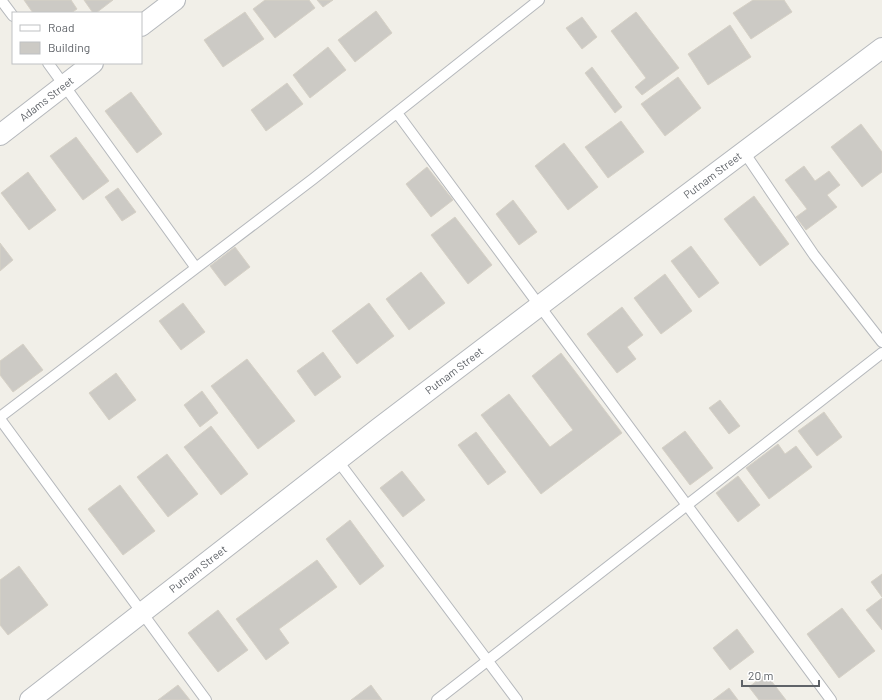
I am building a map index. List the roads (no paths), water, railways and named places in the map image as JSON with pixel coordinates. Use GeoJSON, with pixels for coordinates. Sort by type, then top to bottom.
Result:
{"type":"FeatureCollection","features":[{"type":"Feature","properties":{"kind":"street"},"geometry":{"type":"LineString","coordinates":[[142,25],[175,0]]}},
{"type":"Feature","properties":{"kind":"street","name":"Putnam Street"},"geometry":{"type":"LineString","coordinates":[[30,700],[539,306],[882,48]]}},
{"type":"Feature","properties":{"kind":"street","name":"Adams Street"},"geometry":{"type":"LineString","coordinates":[[0,135],[92,64]]}},
{"type":"Feature","properties":{"kind":"lane"},"geometry":{"type":"LineString","coordinates":[[1,0],[12,15]]}},
{"type":"Feature","properties":{"kind":"lane"},"geometry":{"type":"LineString","coordinates":[[206,700],[0,418],[314,179],[539,0]]}},
{"type":"Feature","properties":{"kind":"lane"},"geometry":{"type":"LineString","coordinates":[[49,64],[196,268]]}},
{"type":"Feature","properties":{"kind":"lane"},"geometry":{"type":"LineString","coordinates":[[397,113],[831,700]]}},
{"type":"Feature","properties":{"kind":"lane"},"geometry":{"type":"LineString","coordinates":[[744,152],[814,255],[882,342]]}},
{"type":"Feature","properties":{"kind":"lane"},"geometry":{"type":"LineString","coordinates":[[437,700],[882,354]]}},
{"type":"Feature","properties":{"kind":"lane"},"geometry":{"type":"LineString","coordinates":[[338,461],[517,700]]}}]}
